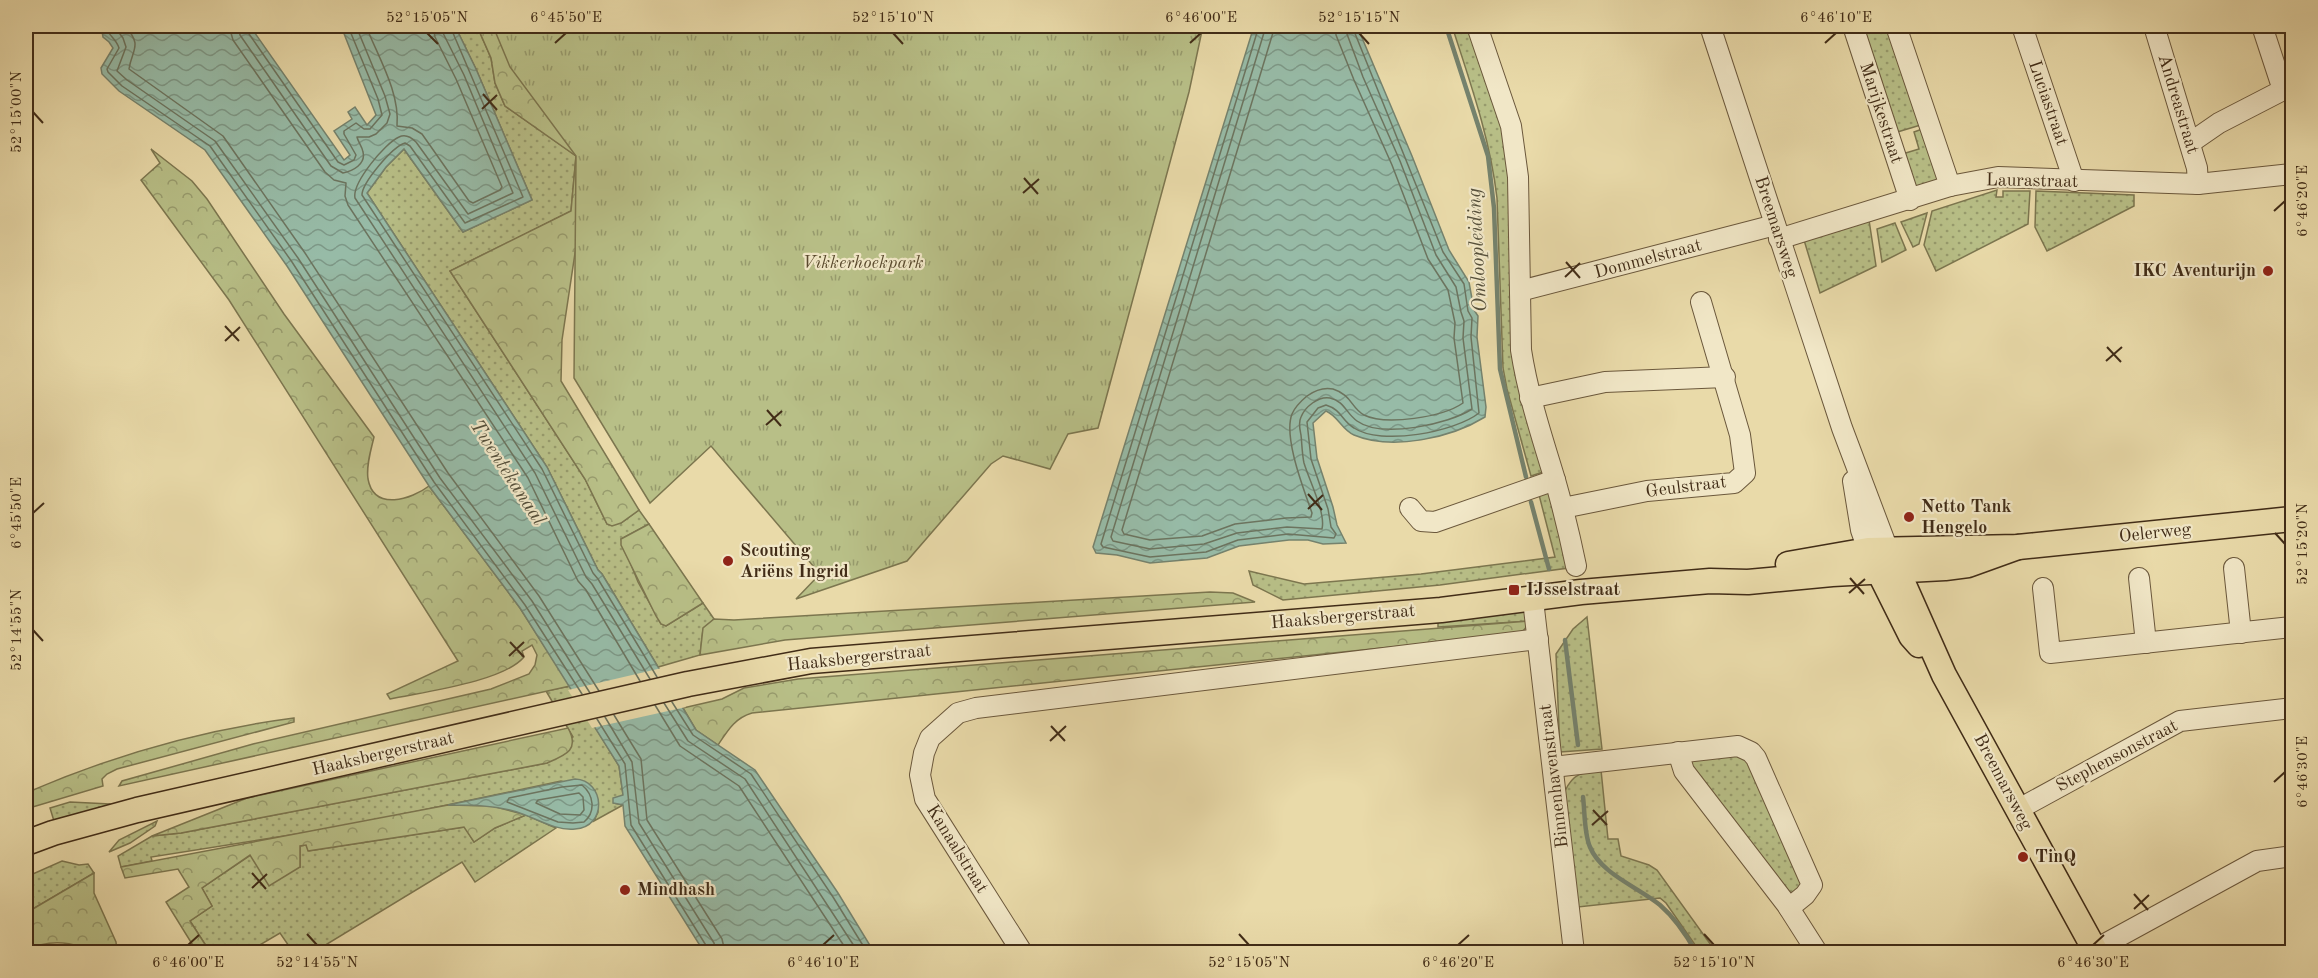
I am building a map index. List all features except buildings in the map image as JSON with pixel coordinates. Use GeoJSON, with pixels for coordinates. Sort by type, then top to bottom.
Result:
{"type":"FeatureCollection","features":[{"type":"Feature","properties":{"kind":"main road","name":"Oelerweg"},"geometry":{"type":"LineString","coordinates":[[1883,561],[1968,565],[2018,547],[2292,519]]}},
{"type":"Feature","properties":{"kind":"main road","name":"Haaksbergerstraat"},"geometry":{"type":"LineString","coordinates":[[26,843],[53,833],[137,810],[688,684],[811,661],[1441,610],[1533,600],[1581,592],[1710,581],[1748,582],[1883,561]]}},
{"type":"Feature","properties":{"kind":"main road","name":"Breemarsweg"},"geometry":{"type":"LineString","coordinates":[[1883,561],[2095,951]]}},
{"type":"Feature","properties":{"kind":"street"},"geometry":{"type":"LineString","coordinates":[[1477,26],[1511,126],[1518,177],[1521,350],[1530,398],[1563,508],[1576,566]]}},
{"type":"Feature","properties":{"kind":"street","name":"Breemarsweg"},"geometry":{"type":"LineString","coordinates":[[1710,26],[1842,428],[1883,561]]}},
{"type":"Feature","properties":{"kind":"street","name":"Marijkestraat"},"geometry":{"type":"LineString","coordinates":[[1853,26],[1910,200]]}},
{"type":"Feature","properties":{"kind":"street"},"geometry":{"type":"LineString","coordinates":[[1896,26],[1950,186]]}},
{"type":"Feature","properties":{"kind":"street","name":"Luciastraat"},"geometry":{"type":"LineString","coordinates":[[2022,26],[2074,181]]}},
{"type":"Feature","properties":{"kind":"street","name":"Andreastraat"},"geometry":{"type":"LineString","coordinates":[[2154,26],[2197,168],[2198,184]]}},
{"type":"Feature","properties":{"kind":"street"},"geometry":{"type":"LineString","coordinates":[[2190,143],[2219,123],[2283,90],[2262,26]]}},
{"type":"Feature","properties":{"kind":"street","name":"Laurastraat"},"geometry":{"type":"LineString","coordinates":[[1777,232],[1910,200],[1950,186],[1998,177],[2198,184],[2292,174]]}},
{"type":"Feature","properties":{"kind":"street","name":"Dommelstraat"},"geometry":{"type":"LineString","coordinates":[[1520,291],[1777,232]]}},
{"type":"Feature","properties":{"kind":"street","name":"Geulstraat"},"geometry":{"type":"LineString","coordinates":[[1563,508],[1647,491],[1734,483],[1745,473],[1740,435],[1725,377],[1701,302]]}},
{"type":"Feature","properties":{"kind":"street"},"geometry":{"type":"LineString","coordinates":[[1530,398],[1605,382],[1725,377]]}},
{"type":"Feature","properties":{"kind":"street"},"geometry":{"type":"LineString","coordinates":[[1410,508],[1421,521],[1435,522],[1555,480]]}},
{"type":"Feature","properties":{"kind":"street"},"geometry":{"type":"LineString","coordinates":[[2234,568],[2241,633]]}},
{"type":"Feature","properties":{"kind":"street"},"geometry":{"type":"LineString","coordinates":[[2139,578],[2146,643]]}},
{"type":"Feature","properties":{"kind":"street"},"geometry":{"type":"LineString","coordinates":[[2043,588],[2050,653],[2292,627]]}},
{"type":"Feature","properties":{"kind":"street","name":"Binnenhavenstraat"},"geometry":{"type":"LineString","coordinates":[[1533,600],[1574,952]]}},
{"type":"Feature","properties":{"kind":"street","name":"Kanaalstraat"},"geometry":{"type":"LineString","coordinates":[[1022,952],[925,799],[920,775],[924,753],[930,738],[958,713],[976,708],[1538,639]]}},
{"type":"Feature","properties":{"kind":"street","name":"Stephensonstraat"},"geometry":{"type":"LineString","coordinates":[[2017,810],[2180,721],[2292,708]]}},
{"type":"Feature","properties":{"kind":"street"},"geometry":{"type":"LineString","coordinates":[[1553,767],[1738,746],[1751,752],[1756,758],[1812,885],[1805,895],[1789,908]]}},
{"type":"Feature","properties":{"kind":"street"},"geometry":{"type":"LineString","coordinates":[[1678,752],[1684,771],[1789,908],[1818,952]]}},
{"type":"Feature","properties":{"kind":"street"},"geometry":{"type":"LineString","coordinates":[[2095,951],[2257,861],[2292,856]]}},
{"type":"Feature","properties":{"kind":"green space"},"geometry":{"type":"Polygon","coordinates":[[[455,26],[477,26],[491,58],[495,83],[505,106],[576,156],[571,211],[450,271],[585,479],[607,524],[621,523],[639,510],[649,524],[621,539],[638,582],[661,624],[666,626],[703,603],[714,619],[703,629],[700,655],[658,667],[598,570],[547,467],[367,193],[386,167],[404,149],[463,232],[532,200],[476,69],[455,26]]]}},
{"type":"Feature","properties":{"kind":"green space"},"geometry":{"type":"Polygon","coordinates":[[[477,26],[609,26],[562,340],[561,381],[639,510],[621,523],[612,526],[607,524],[585,479],[450,271],[571,211],[576,156],[505,106],[495,83],[491,58],[477,26]]]}},
{"type":"Feature","properties":{"kind":"green space","name":"Vikkerhoekpark"},"geometry":{"type":"Polygon","coordinates":[[[493,26],[1203,26],[1189,92],[1098,428],[1068,434],[1050,469],[1003,456],[991,464],[907,561],[796,599],[820,574],[711,446],[650,503],[574,378],[576,156],[510,67],[493,26]]]}},
{"type":"Feature","properties":{"kind":"green space"},"geometry":{"type":"Polygon","coordinates":[[[1452,26],[1474,26],[1504,122],[1543,472],[1531,476],[1503,368],[1497,198],[1494,176],[1479,110],[1452,26]]]}},
{"type":"Feature","properties":{"kind":"green space"},"geometry":{"type":"Polygon","coordinates":[[[1862,26],[1892,26],[1924,124],[1894,133],[1862,26]]]}},
{"type":"Feature","properties":{"kind":"green space"},"geometry":{"type":"Polygon","coordinates":[[[1925,128],[1939,180],[1917,190],[1899,155],[1919,149],[1914,132],[1925,128]]]}},
{"type":"Feature","properties":{"kind":"green space"},"geometry":{"type":"Polygon","coordinates":[[[151,149],[192,181],[207,199],[284,314],[374,437],[368,468],[368,479],[372,489],[378,496],[394,500],[413,495],[429,486],[520,608],[570,686],[119,786],[122,781],[253,744],[491,689],[529,674],[535,665],[537,655],[532,645],[522,651],[524,657],[514,666],[499,673],[461,685],[390,699],[387,694],[458,661],[229,300],[141,180],[160,163],[151,149]]]}},
{"type":"Feature","properties":{"kind":"green space"},"geometry":{"type":"Polygon","coordinates":[[[1997,190],[1996,197],[2003,197],[2003,191],[2030,191],[2028,224],[1936,271],[1924,245],[1932,211],[1997,190]]]}},
{"type":"Feature","properties":{"kind":"green space"},"geometry":{"type":"Polygon","coordinates":[[[2036,191],[2134,195],[2134,206],[2047,251],[2035,227],[2036,191]]]}},
{"type":"Feature","properties":{"kind":"green space"},"geometry":{"type":"Polygon","coordinates":[[[1927,213],[1919,244],[1913,247],[1901,222],[1927,213]]]}},
{"type":"Feature","properties":{"kind":"green space"},"geometry":{"type":"Polygon","coordinates":[[[1869,220],[1876,266],[1820,293],[1804,240],[1869,220]]]}},
{"type":"Feature","properties":{"kind":"green space"},"geometry":{"type":"Polygon","coordinates":[[[1895,223],[1906,250],[1882,262],[1877,229],[1895,223]]]}},
{"type":"Feature","properties":{"kind":"green space"},"geometry":{"type":"Polygon","coordinates":[[[1554,481],[1576,567],[1440,585],[1283,600],[1253,585],[1249,571],[1304,584],[1421,574],[1555,557],[1537,487],[1554,481]]]}},
{"type":"Feature","properties":{"kind":"green space"},"geometry":{"type":"Polygon","coordinates":[[[649,524],[703,603],[666,626],[661,624],[656,616],[621,545],[621,539],[649,524]]]}},
{"type":"Feature","properties":{"kind":"green space"},"geometry":{"type":"Polygon","coordinates":[[[1210,592],[1233,593],[1255,602],[785,640],[700,655],[703,628],[714,619],[734,620],[1210,592]]]}},
{"type":"Feature","properties":{"kind":"green space"},"geometry":{"type":"Polygon","coordinates":[[[1521,607],[1527,613],[1528,621],[1438,627],[1438,614],[1521,607]]]}},
{"type":"Feature","properties":{"kind":"green space"},"geometry":{"type":"Polygon","coordinates":[[[1587,617],[1602,749],[1560,752],[1556,654],[1573,629],[1587,617]]]}},
{"type":"Feature","properties":{"kind":"green space"},"geometry":{"type":"Polygon","coordinates":[[[1528,621],[1528,625],[1522,632],[1508,635],[752,713],[736,721],[718,745],[696,730],[683,708],[722,699],[744,688],[798,679],[1528,621]]]}},
{"type":"Feature","properties":{"kind":"green space"},"geometry":{"type":"Polygon","coordinates":[[[570,686],[619,766],[623,795],[614,803],[623,805],[594,821],[598,812],[595,790],[561,781],[347,826],[151,857],[152,861],[121,867],[118,856],[152,836],[181,833],[547,763],[573,737],[546,691],[570,686]]]}},
{"type":"Feature","properties":{"kind":"green space"},"geometry":{"type":"Polygon","coordinates":[[[294,718],[294,722],[117,769],[102,779],[103,786],[26,809],[26,793],[91,767],[191,737],[294,718]]]}},
{"type":"Feature","properties":{"kind":"green space"},"geometry":{"type":"Polygon","coordinates":[[[568,728],[572,747],[565,754],[547,763],[181,833],[152,836],[247,798],[568,728]]]}},
{"type":"Feature","properties":{"kind":"green space"},"geometry":{"type":"Polygon","coordinates":[[[1728,750],[1750,762],[1804,884],[1788,898],[1692,775],[1689,755],[1728,750]]]}},
{"type":"Feature","properties":{"kind":"green space"},"geometry":{"type":"Polygon","coordinates":[[[1601,770],[1608,839],[1618,839],[1621,856],[1657,870],[1716,952],[1700,952],[1666,903],[1660,898],[1578,907],[1565,791],[1571,780],[1579,774],[1601,770]]]}},
{"type":"Feature","properties":{"kind":"green space"},"geometry":{"type":"Polygon","coordinates":[[[70,802],[110,804],[111,806],[54,821],[50,808],[70,802]]]}},
{"type":"Feature","properties":{"kind":"green space"},"geometry":{"type":"Polygon","coordinates":[[[448,805],[492,806],[526,815],[495,828],[474,842],[464,827],[308,851],[306,845],[300,846],[300,867],[269,886],[250,855],[202,888],[212,906],[190,921],[210,952],[197,952],[166,902],[189,887],[178,869],[125,878],[121,867],[448,805]]]}},
{"type":"Feature","properties":{"kind":"green space"},"geometry":{"type":"Polygon","coordinates":[[[526,815],[556,828],[475,882],[462,862],[327,944],[332,952],[293,952],[280,933],[248,952],[210,952],[190,921],[212,906],[202,888],[251,855],[300,867],[300,846],[306,845],[309,851],[465,827],[474,842],[495,828],[526,815]]]}},
{"type":"Feature","properties":{"kind":"green space"},"geometry":{"type":"Polygon","coordinates":[[[157,821],[155,826],[130,843],[109,852],[119,840],[157,821]]]}},
{"type":"Feature","properties":{"kind":"green space"},"geometry":{"type":"Polygon","coordinates":[[[62,861],[79,865],[88,864],[94,873],[26,913],[26,877],[62,861]]]}},
{"type":"Feature","properties":{"kind":"green space"},"geometry":{"type":"Polygon","coordinates":[[[94,873],[94,893],[116,942],[117,952],[79,952],[81,947],[66,943],[46,943],[26,951],[26,913],[94,873]]]}},
{"type":"Feature","properties":{"kind":"water","name":"Twentekanaal"},"geometry":{"type":"Polygon","coordinates":[[[101,26],[250,26],[344,160],[350,155],[334,131],[352,119],[348,112],[355,107],[367,125],[376,115],[341,26],[455,26],[476,69],[532,200],[463,232],[404,149],[386,167],[367,193],[547,467],[598,570],[696,730],[755,770],[838,893],[874,952],[704,952],[625,826],[623,805],[613,803],[613,798],[623,795],[619,766],[520,608],[429,486],[287,266],[205,150],[119,91],[102,74],[101,68],[113,48],[103,37],[101,26]]]}},
{"type":"Feature","properties":{"kind":"water"},"geometry":{"type":"Polygon","coordinates":[[[1254,26],[1357,26],[1449,250],[1469,282],[1474,310],[1478,316],[1477,337],[1486,407],[1485,417],[1456,431],[1439,436],[1421,440],[1386,442],[1354,435],[1326,411],[1313,423],[1317,458],[1337,525],[1346,543],[1323,544],[1308,540],[1289,540],[1239,546],[1207,558],[1150,563],[1117,555],[1096,553],[1093,547],[1254,26]]]}},
{"type":"Feature","properties":{"kind":"water"},"geometry":{"type":"Polygon","coordinates":[[[575,779],[585,781],[592,787],[599,804],[593,820],[586,826],[575,829],[553,826],[500,808],[448,805],[575,779]]]}},
{"type":"Feature","properties":{"kind":"pier"},"geometry":{"type":"Polygon","coordinates":[[[662,668],[686,707],[592,728],[568,690],[662,668]]]}},
{"type":"Feature","properties":{"kind":"waterway","name":"Omloopleiding"},"geometry":{"type":"LineString","coordinates":[[1446,26],[1488,156],[1494,208],[1500,369],[1526,477]]}},
{"type":"Feature","properties":{"kind":"waterway","name":"Omloopleiding"},"geometry":{"type":"LineString","coordinates":[[1531,502],[1549,569]]}},
{"type":"Feature","properties":{"kind":"waterway","name":"Omloopleiding"},"geometry":{"type":"LineString","coordinates":[[1565,640],[1578,745]]}},
{"type":"Feature","properties":{"kind":"waterway","name":"Omloopleiding"},"geometry":{"type":"LineString","coordinates":[[1583,797],[1587,836],[1595,857],[1611,872],[1660,905],[1680,927],[1696,952]]}},
{"type":"Feature","properties":{"kind":"place","name":"IKC Aventurijn"},"geometry":{"type":"Point","coordinates":[2268,271]}},
{"type":"Feature","properties":{"kind":"place","name":"Netto Tank Hengelo"},"geometry":{"type":"Point","coordinates":[1909,517]}},
{"type":"Feature","properties":{"kind":"place","name":"Scouting Ariëns Ingrid"},"geometry":{"type":"Point","coordinates":[728,561]}},
{"type":"Feature","properties":{"kind":"place","name":"IJsselstraat"},"geometry":{"type":"Point","coordinates":[1514,590]}},
{"type":"Feature","properties":{"kind":"place","name":"TinQ"},"geometry":{"type":"Point","coordinates":[2023,857]}},
{"type":"Feature","properties":{"kind":"place","name":"Mindhash"},"geometry":{"type":"Point","coordinates":[625,890]}}]}
